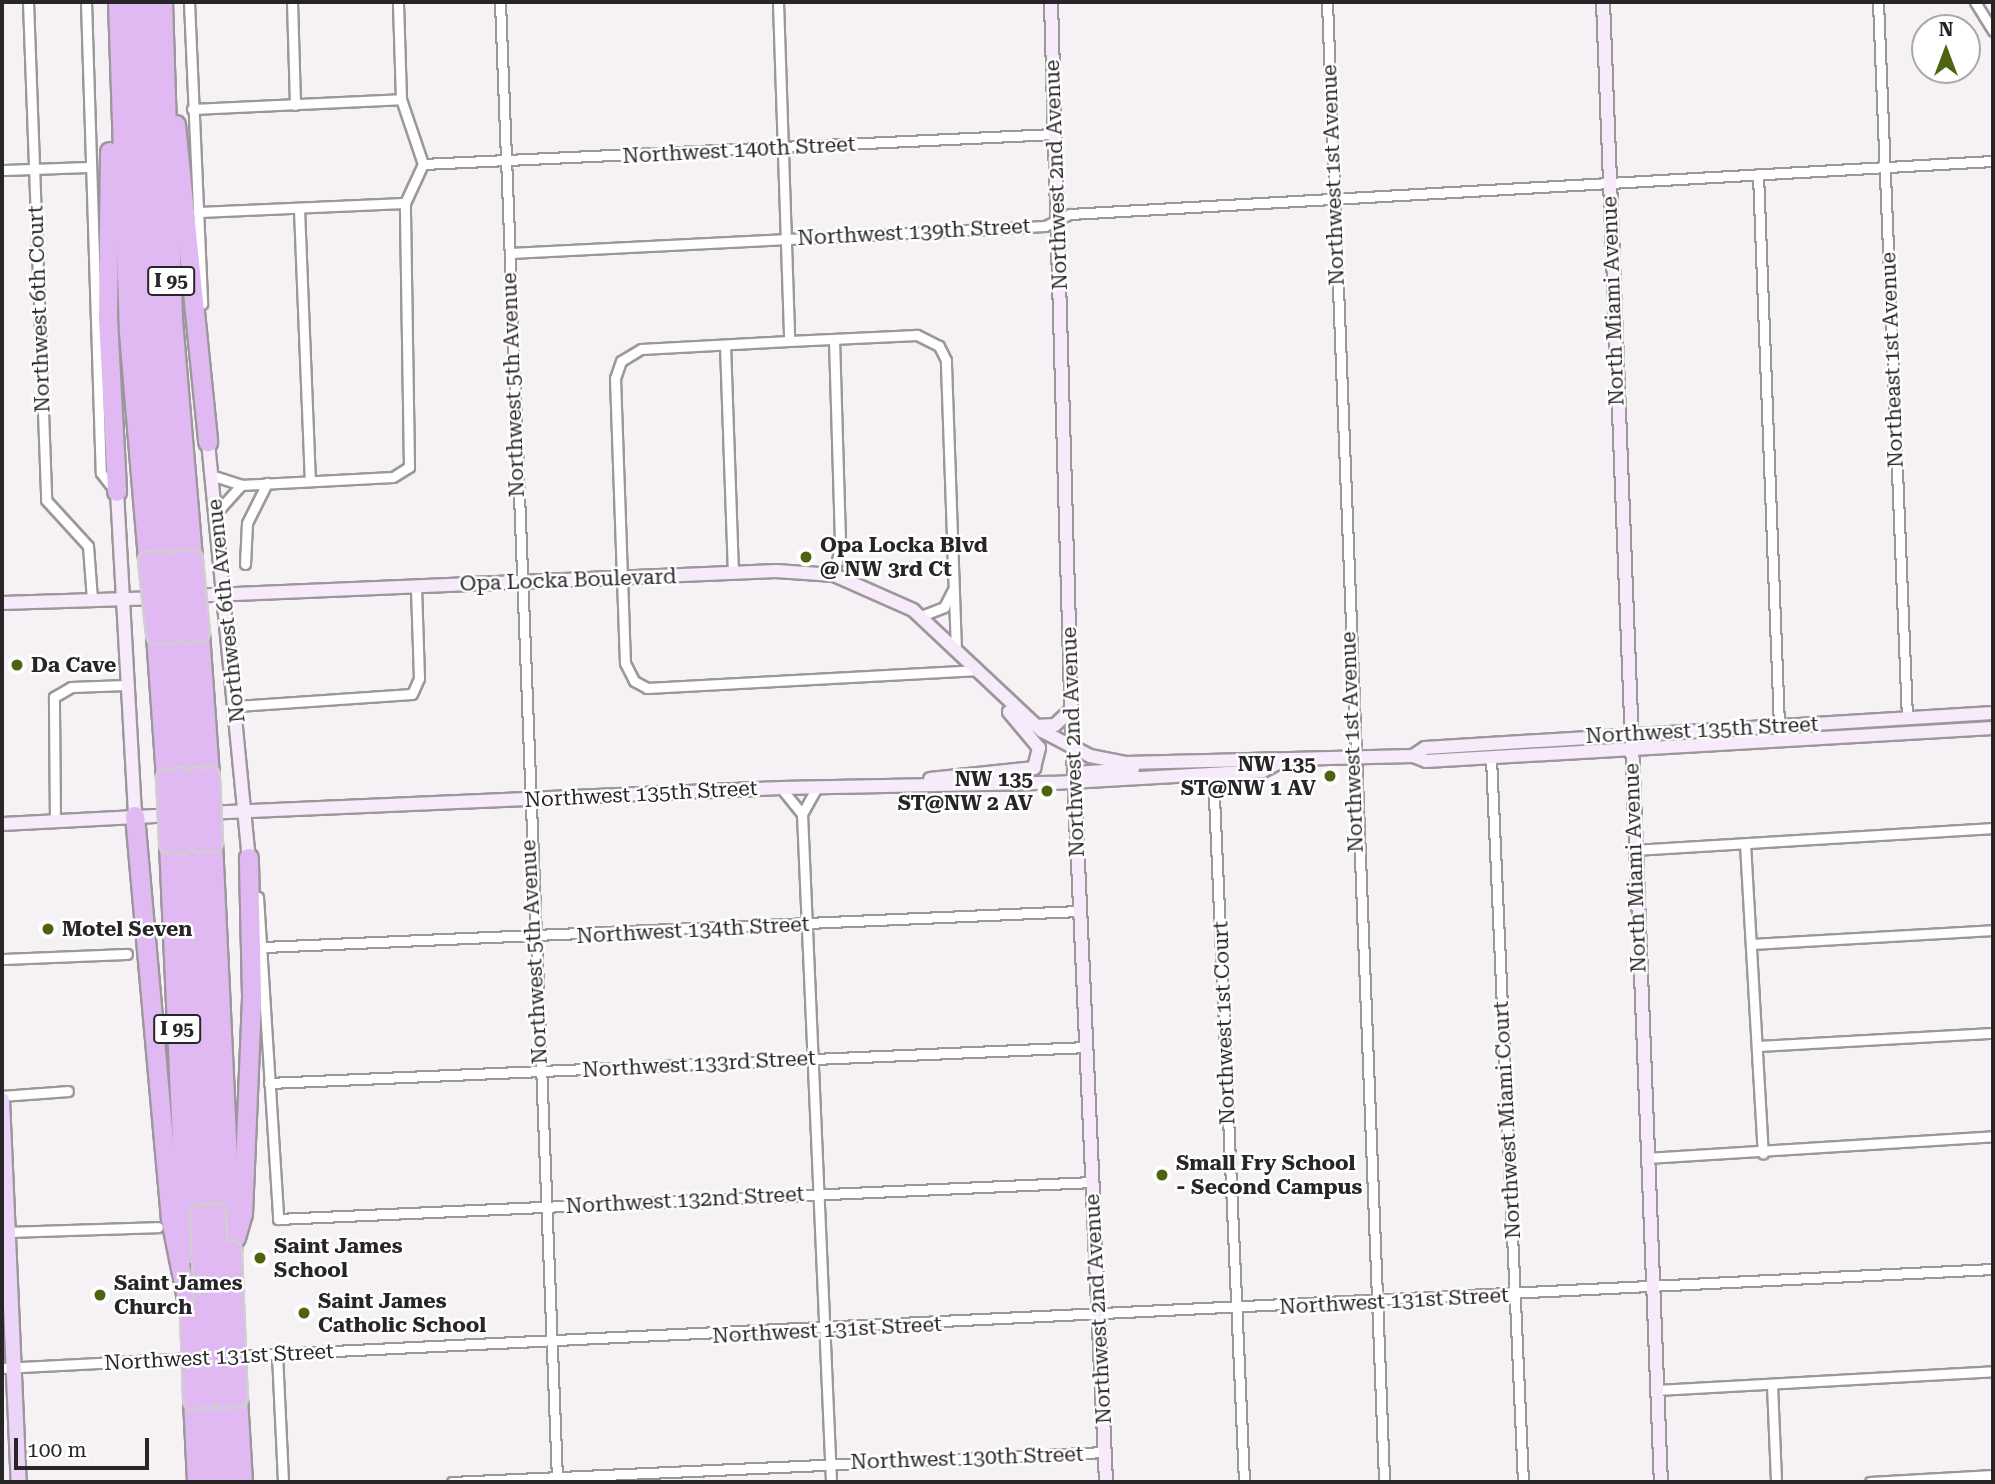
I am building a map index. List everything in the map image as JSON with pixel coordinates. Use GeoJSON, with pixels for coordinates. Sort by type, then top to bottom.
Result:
{"type":"FeatureCollection","features":[{"type":"Feature","properties":{"kind":"highway"},"geometry":{"type":"LineString","coordinates":[[130,2],[137,214],[170,560]]}},
{"type":"Feature","properties":{"kind":"highway"},"geometry":{"type":"LineString","coordinates":[[146,2],[154,260],[170,560]]}},
{"type":"Feature","properties":{"kind":"highway"},"geometry":{"type":"LineString","coordinates":[[164,2],[208,442]]}},
{"type":"Feature","properties":{"kind":"highway","name":"I 95"},"geometry":{"type":"LineString","coordinates":[[164,2],[173,320],[170,560],[188,777],[201,1216],[232,1251],[216,1399],[197,1482]]}},
{"type":"Feature","properties":{"kind":"highway"},"geometry":{"type":"LineString","coordinates":[[117,492],[107,203],[118,10]]}},
{"type":"Feature","properties":{"kind":"highway","name":"I 95"},"geometry":{"type":"LineString","coordinates":[[118,10],[129,333],[170,560],[188,777],[201,1216],[190,1314],[243,1482]]}},
{"type":"Feature","properties":{"kind":"highway"},"geometry":{"type":"LineString","coordinates":[[135,816],[201,1216],[216,1399],[228,1482]]}},
{"type":"Feature","properties":{"kind":"highway"},"geometry":{"type":"LineString","coordinates":[[201,1216],[252,995],[249,858]]}},
{"type":"Feature","properties":{"kind":"highway"},"geometry":{"type":"LineString","coordinates":[[211,1482],[216,1399]]}},
{"type":"Feature","properties":{"kind":"main road","name":"Northwest 2nd Avenue"},"geometry":{"type":"LineString","coordinates":[[1051,2],[1071,710],[1106,1482]]}},
{"type":"Feature","properties":{"kind":"main road","name":"North Miami Avenue"},"geometry":{"type":"LineString","coordinates":[[1603,2],[1634,850],[1661,1482]]}},
{"type":"Feature","properties":{"kind":"main road","name":"Northwest 6th Avenue"},"geometry":{"type":"LineString","coordinates":[[208,442],[226,594],[249,858]]}},
{"type":"Feature","properties":{"kind":"main road"},"geometry":{"type":"LineString","coordinates":[[117,492],[120,598],[135,816]]}},
{"type":"Feature","properties":{"kind":"main road","name":"Opa Locka Boulevard"},"geometry":{"type":"LineString","coordinates":[[2,603],[733,573],[834,575],[880,590],[921,616],[999,697],[1034,726],[1073,748]]}},
{"type":"Feature","properties":{"kind":"main road"},"geometry":{"type":"LineString","coordinates":[[909,784],[1034,768],[1039,748],[999,697]]}},
{"type":"Feature","properties":{"kind":"main road"},"geometry":{"type":"LineString","coordinates":[[1034,726],[1055,725],[1071,710]]}},
{"type":"Feature","properties":{"kind":"main road","name":"Northwest 135th Street"},"geometry":{"type":"LineString","coordinates":[[1413,756],[1425,748],[1993,713]]}},
{"type":"Feature","properties":{"kind":"main road","name":"Northwest 135th Street"},"geometry":{"type":"LineString","coordinates":[[1073,748],[1148,764],[1279,763],[1413,756],[1491,758],[1993,728]]}},
{"type":"Feature","properties":{"kind":"main road"},"geometry":{"type":"LineString","coordinates":[[1491,758],[1495,750],[1546,740]]}},
{"type":"Feature","properties":{"kind":"main road","name":"Northwest 135th Street"},"geometry":{"type":"LineString","coordinates":[[2,824],[781,788],[1213,774],[1263,771],[1279,763]]}},
{"type":"Feature","properties":{"kind":"main road"},"geometry":{"type":"LineString","coordinates":[[1075,778],[1148,764]]}},
{"type":"Feature","properties":{"kind":"main road"},"geometry":{"type":"LineString","coordinates":[[2,1098],[7,1367],[19,1482]]}},
{"type":"Feature","properties":{"kind":"street","name":"Northwest 6th Court"},"geometry":{"type":"LineString","coordinates":[[28,2],[46,500],[88,546],[92,599]]}},
{"type":"Feature","properties":{"kind":"street"},"geometry":{"type":"LineString","coordinates":[[86,2],[101,473],[117,492]]}},
{"type":"Feature","properties":{"kind":"street","name":"Northwest 6th Avenue"},"geometry":{"type":"LineString","coordinates":[[189,2],[208,442]]}},
{"type":"Feature","properties":{"kind":"street"},"geometry":{"type":"LineString","coordinates":[[292,2],[295,105]]}},
{"type":"Feature","properties":{"kind":"street"},"geometry":{"type":"LineString","coordinates":[[211,475],[241,485],[393,477],[409,467],[405,203],[423,164],[401,99],[398,2]]}},
{"type":"Feature","properties":{"kind":"street","name":"Northwest 5th Avenue"},"geometry":{"type":"LineString","coordinates":[[500,2],[527,800],[557,1480]]}},
{"type":"Feature","properties":{"kind":"street"},"geometry":{"type":"LineString","coordinates":[[778,2],[785,148],[789,341]]}},
{"type":"Feature","properties":{"kind":"street","name":"Northwest 1st Avenue"},"geometry":{"type":"LineString","coordinates":[[1327,2],[1352,760],[1384,1482]]}},
{"type":"Feature","properties":{"kind":"street","name":"Northeast 1st Avenue"},"geometry":{"type":"LineString","coordinates":[[1878,2],[1907,718]]}},
{"type":"Feature","properties":{"kind":"street"},"geometry":{"type":"LineString","coordinates":[[1975,2],[1993,31]]}},
{"type":"Feature","properties":{"kind":"street"},"geometry":{"type":"LineString","coordinates":[[192,109],[401,99]]}},
{"type":"Feature","properties":{"kind":"street","name":"Northwest 140th Street"},"geometry":{"type":"LineString","coordinates":[[423,164],[1055,134]]}},
{"type":"Feature","properties":{"kind":"street","name":"Northwest 139th Street"},"geometry":{"type":"LineString","coordinates":[[510,253],[1058,221],[1069,214],[1993,160]]}},
{"type":"Feature","properties":{"kind":"street"},"geometry":{"type":"LineString","coordinates":[[2,170],[90,167]]}},
{"type":"Feature","properties":{"kind":"street"},"geometry":{"type":"LineString","coordinates":[[1758,174],[1779,725]]}},
{"type":"Feature","properties":{"kind":"street"},"geometry":{"type":"LineString","coordinates":[[198,212],[405,203]]}},
{"type":"Feature","properties":{"kind":"street"},"geometry":{"type":"LineString","coordinates":[[299,209],[310,481]]}},
{"type":"Feature","properties":{"kind":"street"},"geometry":{"type":"LineString","coordinates":[[956,651],[946,360],[939,346],[917,335],[725,345],[628,354],[615,378],[625,663],[634,681],[647,688],[975,670]]}},
{"type":"Feature","properties":{"kind":"street"},"geometry":{"type":"LineString","coordinates":[[834,339],[840,535],[834,575]]}},
{"type":"Feature","properties":{"kind":"street"},"geometry":{"type":"LineString","coordinates":[[725,345],[733,573]]}},
{"type":"Feature","properties":{"kind":"street"},"geometry":{"type":"LineString","coordinates":[[245,564],[247,523],[267,483]]}},
{"type":"Feature","properties":{"kind":"street"},"geometry":{"type":"LineString","coordinates":[[216,513],[241,485]]}},
{"type":"Feature","properties":{"kind":"street"},"geometry":{"type":"LineString","coordinates":[[237,706],[402,699],[415,691],[416,587]]}},
{"type":"Feature","properties":{"kind":"street"},"geometry":{"type":"LineString","coordinates":[[921,616],[944,607],[952,589]]}},
{"type":"Feature","properties":{"kind":"street"},"geometry":{"type":"LineString","coordinates":[[55,822],[54,697],[71,687],[126,685]]}},
{"type":"Feature","properties":{"kind":"street","name":"Northwest Miami Court"},"geometry":{"type":"LineString","coordinates":[[1491,758],[1523,1482]]}},
{"type":"Feature","properties":{"kind":"street","name":"Northwest 1st Court"},"geometry":{"type":"LineString","coordinates":[[1213,774],[1244,1482]]}},
{"type":"Feature","properties":{"kind":"street"},"geometry":{"type":"LineString","coordinates":[[817,787],[802,814],[831,1482]]}},
{"type":"Feature","properties":{"kind":"street"},"geometry":{"type":"LineString","coordinates":[[781,788],[802,814]]}},
{"type":"Feature","properties":{"kind":"street"},"geometry":{"type":"LineString","coordinates":[[1634,850],[1993,828]]}},
{"type":"Feature","properties":{"kind":"street"},"geometry":{"type":"LineString","coordinates":[[1745,844],[1763,1153]]}},
{"type":"Feature","properties":{"kind":"street","name":"Northwest 6th Avenue"},"geometry":{"type":"LineString","coordinates":[[249,858],[264,947],[278,1219]]}},
{"type":"Feature","properties":{"kind":"street","name":"Northwest 134th Street"},"geometry":{"type":"LineString","coordinates":[[264,947],[535,938],[1079,911]]}},
{"type":"Feature","properties":{"kind":"street"},"geometry":{"type":"LineString","coordinates":[[1752,944],[1993,930]]}},
{"type":"Feature","properties":{"kind":"street"},"geometry":{"type":"LineString","coordinates":[[2,959],[127,954]]}},
{"type":"Feature","properties":{"kind":"street"},"geometry":{"type":"LineString","coordinates":[[1758,1046],[1993,1033]]}},
{"type":"Feature","properties":{"kind":"street","name":"Northwest 133rd Street"},"geometry":{"type":"LineString","coordinates":[[269,1083],[1087,1047]]}},
{"type":"Feature","properties":{"kind":"street"},"geometry":{"type":"LineString","coordinates":[[2,1098],[68,1091]]}},
{"type":"Feature","properties":{"kind":"street"},"geometry":{"type":"LineString","coordinates":[[1647,1158],[1763,1153],[1993,1136]]}},
{"type":"Feature","properties":{"kind":"street","name":"Northwest 132nd Street"},"geometry":{"type":"LineString","coordinates":[[278,1219],[1093,1182]]}},
{"type":"Feature","properties":{"kind":"street"},"geometry":{"type":"LineString","coordinates":[[5,1231],[201,1216]]}},
{"type":"Feature","properties":{"kind":"street","name":"Northwest 131st Street"},"geometry":{"type":"LineString","coordinates":[[7,1367],[1099,1317],[1993,1269]]}},
{"type":"Feature","properties":{"kind":"street"},"geometry":{"type":"LineString","coordinates":[[277,1354],[283,1482]]}},
{"type":"Feature","properties":{"kind":"street"},"geometry":{"type":"LineString","coordinates":[[1657,1390],[1993,1371]]}},
{"type":"Feature","properties":{"kind":"street"},"geometry":{"type":"LineString","coordinates":[[1772,1385],[1776,1482]]}},
{"type":"Feature","properties":{"kind":"street","name":"Northwest 130th Street"},"geometry":{"type":"LineString","coordinates":[[452,1482],[557,1480],[1104,1452]]}},
{"type":"Feature","properties":{"kind":"street"},"geometry":{"type":"LineString","coordinates":[[1870,1482],[1993,1475]]}},
{"type":"Feature","properties":{"kind":"place","name":"Opa Locka Blvd @ NW 3rd Ct"},"geometry":{"type":"Point","coordinates":[806,557]}},
{"type":"Feature","properties":{"kind":"place","name":"Da Cave"},"geometry":{"type":"Point","coordinates":[17,665]}},
{"type":"Feature","properties":{"kind":"place","name":"NW 135 ST@NW 1 AV"},"geometry":{"type":"Point","coordinates":[1330,776]}},
{"type":"Feature","properties":{"kind":"place","name":"NW 135 ST@NW 2 AV"},"geometry":{"type":"Point","coordinates":[1047,791]}},
{"type":"Feature","properties":{"kind":"place","name":"Motel Seven"},"geometry":{"type":"Point","coordinates":[48,929]}},
{"type":"Feature","properties":{"kind":"place","name":"Small Fry School - Second Campus"},"geometry":{"type":"Point","coordinates":[1162,1175]}},
{"type":"Feature","properties":{"kind":"place","name":"Saint James School"},"geometry":{"type":"Point","coordinates":[260,1258]}},
{"type":"Feature","properties":{"kind":"place","name":"Saint James Church"},"geometry":{"type":"Point","coordinates":[100,1295]}},
{"type":"Feature","properties":{"kind":"place","name":"Saint James Catholic School"},"geometry":{"type":"Point","coordinates":[304,1313]}}]}
